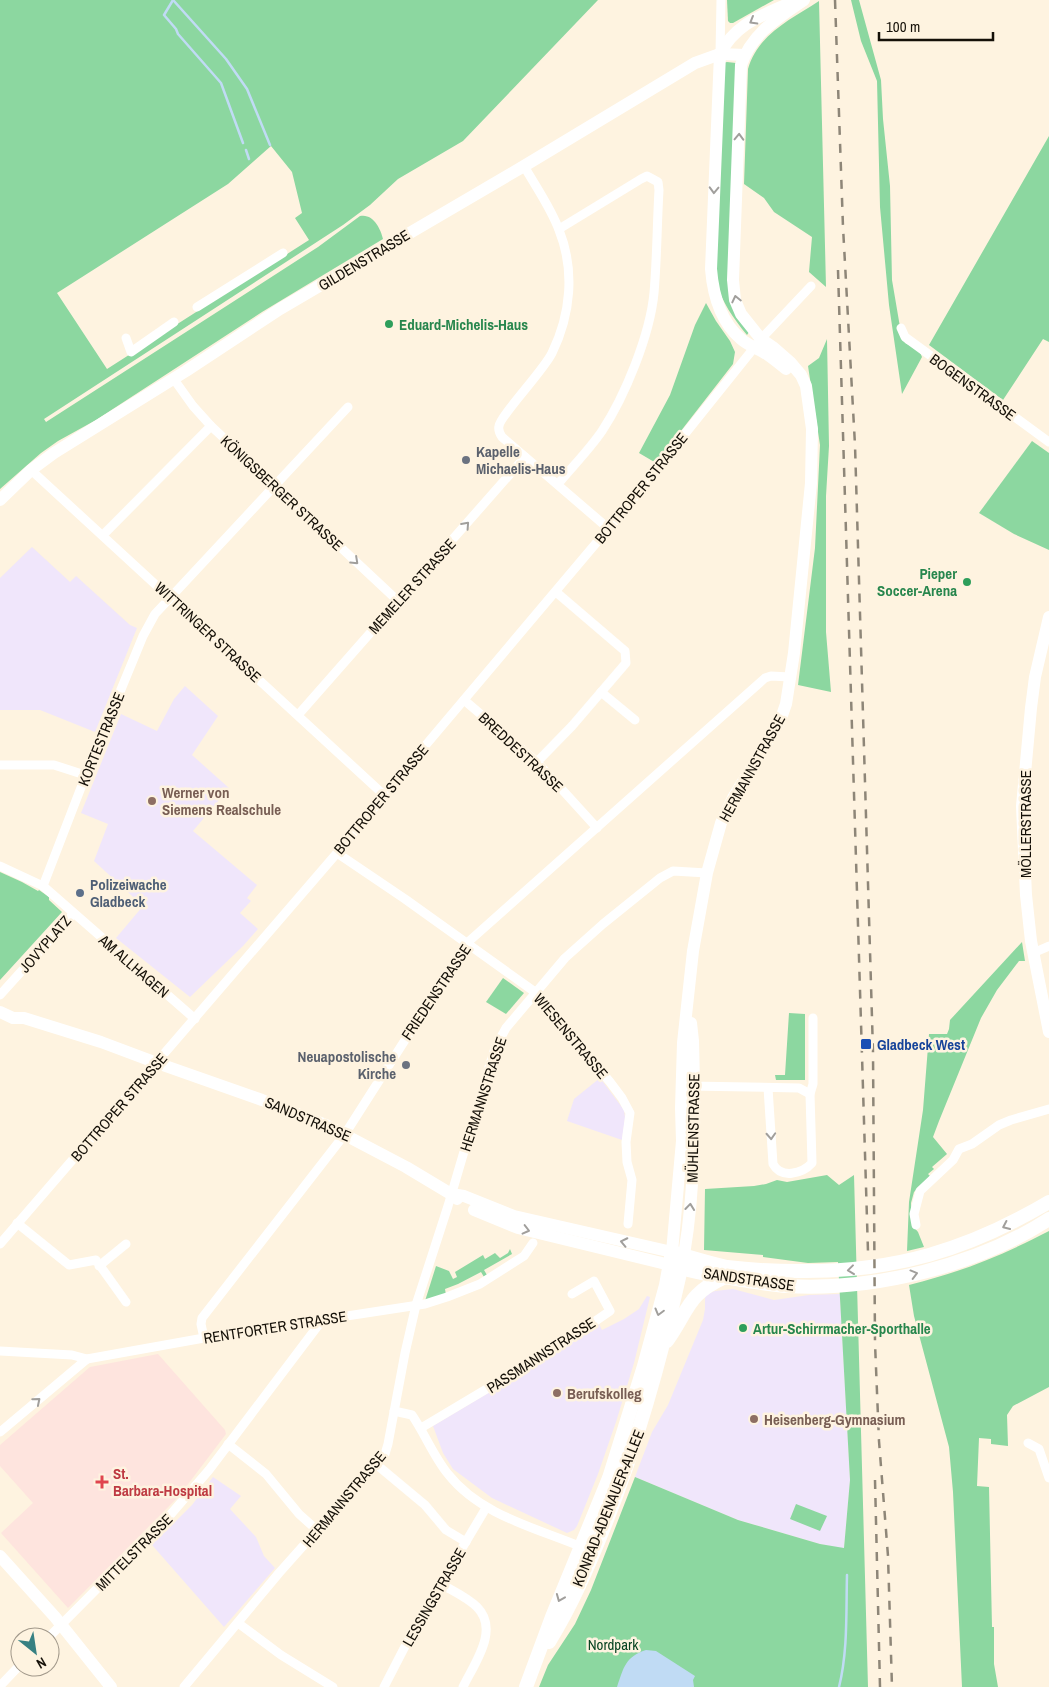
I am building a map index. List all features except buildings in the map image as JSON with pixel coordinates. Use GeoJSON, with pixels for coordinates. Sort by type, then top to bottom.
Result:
{"type":"FeatureCollection","features":[{"type":"Feature","properties":{"kind":"main road"},"geometry":{"type":"LineString","coordinates":[[758,343],[740,338],[727,321],[715,297],[712,284],[712,236],[720,54],[726,41],[736,30],[760,16],[796,0]]}},
{"type":"Feature","properties":{"kind":"main road"},"geometry":{"type":"LineString","coordinates":[[758,343],[735,300],[733,280],[741,65],[751,44],[765,28],[804,0]]}},
{"type":"Feature","properties":{"kind":"main road","name":"GILDENSTRASSE"},"geometry":{"type":"LineString","coordinates":[[0,500],[32,470],[54,453],[280,309],[695,63],[720,54],[745,55]]}},
{"type":"Feature","properties":{"kind":"main road","name":"HERMANNSTRASSE"},"geometry":{"type":"LineString","coordinates":[[707,873],[722,823],[730,806],[784,712],[808,527],[812,429],[807,397],[788,371],[767,354],[758,343]]}},
{"type":"Feature","properties":{"kind":"main road","name":"MÖLLERSTRASSE"},"geometry":{"type":"LineString","coordinates":[[1049,616],[1035,677],[1022,806],[1026,895],[1033,953],[1049,1032]]}},
{"type":"Feature","properties":{"kind":"main road","name":"MÜHLENSTRASSE"},"geometry":{"type":"LineString","coordinates":[[677,1260],[681,1161],[693,1041],[688,1000],[693,951],[707,873]]}},
{"type":"Feature","properties":{"kind":"main road"},"geometry":{"type":"LineString","coordinates":[[0,1002],[24,1018]]}},
{"type":"Feature","properties":{"kind":"main road"},"geometry":{"type":"LineString","coordinates":[[0,1012],[13,1018],[24,1018]]}},
{"type":"Feature","properties":{"kind":"main road","name":"SANDSTRASSE"},"geometry":{"type":"LineString","coordinates":[[24,1018],[81,1035],[262,1100],[345,1134],[451,1194],[464,1196],[514,1216],[677,1260],[725,1277],[785,1286],[814,1286],[884,1280],[949,1264],[1012,1239],[1049,1219]]}},
{"type":"Feature","properties":{"kind":"main road","name":"SANDSTRASSE"},"geometry":{"type":"LineString","coordinates":[[677,1260],[760,1270],[845,1271],[885,1265],[939,1253],[984,1237],[1014,1223],[1049,1202]]}},
{"type":"Feature","properties":{"kind":"main road","name":"KONRAD-ADENAUER-ALLEE"},"geometry":{"type":"LineString","coordinates":[[534,1666],[562,1621],[594,1552],[625,1473],[663,1347],[677,1260]]}},
{"type":"Feature","properties":{"kind":"main road","name":"KONRAD-ADENAUER-ALLEE"},"geometry":{"type":"LineString","coordinates":[[526,1687],[609,1478],[662,1301],[677,1260]]}},
{"type":"Feature","properties":{"kind":"main road"},"geometry":{"type":"LineString","coordinates":[[663,1347],[695,1296],[703,1288],[725,1277]]}},
{"type":"Feature","properties":{"kind":"main road"},"geometry":{"type":"LineString","coordinates":[[0,1556],[61,1625],[111,1687]]}},
{"type":"Feature","properties":{"kind":"street"},"geometry":{"type":"LineString","coordinates":[[720,54],[721,0]]}},
{"type":"Feature","properties":{"kind":"street"},"geometry":{"type":"LineString","coordinates":[[524,166],[559,229],[566,250],[569,274],[568,298],[559,339],[546,365],[500,421],[498,426],[499,432],[502,437],[609,529]]}},
{"type":"Feature","properties":{"kind":"street"},"geometry":{"type":"LineString","coordinates":[[558,484],[600,433],[613,412],[628,381],[647,327],[654,293],[658,182],[647,176],[559,229]]}},
{"type":"Feature","properties":{"kind":"street"},"geometry":{"type":"LineString","coordinates":[[197,307],[283,253]]}},
{"type":"Feature","properties":{"kind":"street","name":"BOTTROPER STRASSE"},"geometry":{"type":"LineString","coordinates":[[0,1244],[337,853],[609,529],[758,343],[811,286]]}},
{"type":"Feature","properties":{"kind":"street"},"geometry":{"type":"LineString","coordinates":[[126,338],[131,352],[174,322]]}},
{"type":"Feature","properties":{"kind":"street","name":"BOGENSTRASSE"},"geometry":{"type":"LineString","coordinates":[[901,328],[906,337],[1049,442]]}},
{"type":"Feature","properties":{"kind":"street","name":"KÖNIGSBERGER STRASSE"},"geometry":{"type":"LineString","coordinates":[[173,378],[193,406],[211,426],[398,601]]}},
{"type":"Feature","properties":{"kind":"street","name":"KORTESTRASSE"},"geometry":{"type":"LineString","coordinates":[[43,886],[85,775],[145,631],[154,614],[348,407]]}},
{"type":"Feature","properties":{"kind":"street"},"geometry":{"type":"LineString","coordinates":[[102,535],[211,426]]}},
{"type":"Feature","properties":{"kind":"street","name":"MEMELER STRASSE"},"geometry":{"type":"LineString","coordinates":[[298,715],[525,457]]}},
{"type":"Feature","properties":{"kind":"street","name":"WITTRINGER STRASSE"},"geometry":{"type":"LineString","coordinates":[[32,470],[384,795]]}},
{"type":"Feature","properties":{"kind":"street"},"geometry":{"type":"LineString","coordinates":[[537,762],[572,726],[626,663],[625,651],[556,592]]}},
{"type":"Feature","properties":{"kind":"street","name":"FRIEDENSTRASSE"},"geometry":{"type":"LineString","coordinates":[[204,1338],[201,1324],[202,1318],[345,1134],[467,943],[765,678],[772,676],[790,677]]}},
{"type":"Feature","properties":{"kind":"street"},"geometry":{"type":"LineString","coordinates":[[601,692],[635,720]]}},
{"type":"Feature","properties":{"kind":"street","name":"BREDDESTRASSE"},"geometry":{"type":"LineString","coordinates":[[464,700],[537,762],[597,828]]}},
{"type":"Feature","properties":{"kind":"street"},"geometry":{"type":"LineString","coordinates":[[0,765],[54,765],[85,775]]}},
{"type":"Feature","properties":{"kind":"street","name":"WIESENSTRASSE"},"geometry":{"type":"LineString","coordinates":[[337,853],[536,992],[610,1082],[630,1113],[626,1142],[627,1162],[632,1180],[628,1224]]}},
{"type":"Feature","properties":{"kind":"street","name":"JOVYPLATZ"},"geometry":{"type":"LineString","coordinates":[[0,866],[43,886],[73,914],[0,995]]}},
{"type":"Feature","properties":{"kind":"street","name":"HERMANNSTRASSE"},"geometry":{"type":"LineString","coordinates":[[184,1687],[279,1573],[385,1454],[416,1305],[495,1048],[506,1028],[564,958],[660,878],[672,871],[707,873]]}},
{"type":"Feature","properties":{"kind":"street","name":"AM ALLHAGEN"},"geometry":{"type":"LineString","coordinates":[[73,914],[195,1019]]}},
{"type":"Feature","properties":{"kind":"street"},"geometry":{"type":"LineString","coordinates":[[1033,953],[1049,946]]}},
{"type":"Feature","properties":{"kind":"street"},"geometry":{"type":"LineString","coordinates":[[768,1088],[773,1164],[776,1170],[783,1174],[805,1171],[812,1163],[810,1094],[813,1084],[813,1018]]}},
{"type":"Feature","properties":{"kind":"street"},"geometry":{"type":"LineString","coordinates":[[688,1086],[798,1088],[810,1094]]}},
{"type":"Feature","properties":{"kind":"street"},"geometry":{"type":"LineString","coordinates":[[916,1225],[914,1214],[920,1191],[953,1160],[959,1149],[972,1144],[992,1129],[1005,1123],[1049,1109]]}},
{"type":"Feature","properties":{"kind":"street"},"geometry":{"type":"LineString","coordinates":[[18,1223],[68,1265],[96,1260],[126,1302]]}},
{"type":"Feature","properties":{"kind":"street","name":"RENTFORTER STRASSE"},"geometry":{"type":"LineString","coordinates":[[0,1351],[72,1355],[87,1359],[323,1318],[416,1305],[447,1297],[480,1284],[524,1256],[533,1243]]}},
{"type":"Feature","properties":{"kind":"street"},"geometry":{"type":"LineString","coordinates":[[99,1266],[126,1244]]}},
{"type":"Feature","properties":{"kind":"street","name":"PASSMANNSTRASSE"},"geometry":{"type":"LineString","coordinates":[[421,1428],[562,1344],[610,1311],[594,1281],[572,1294]]}},
{"type":"Feature","properties":{"kind":"street","name":"MITTELSTRASSE"},"geometry":{"type":"LineString","coordinates":[[61,1625],[171,1514],[228,1444],[323,1318]]}},
{"type":"Feature","properties":{"kind":"street"},"geometry":{"type":"LineString","coordinates":[[0,1432],[87,1359]]}},
{"type":"Feature","properties":{"kind":"street"},"geometry":{"type":"LineString","coordinates":[[394,1412],[412,1415],[447,1474],[465,1492],[486,1508],[594,1552]]}},
{"type":"Feature","properties":{"kind":"street"},"geometry":{"type":"LineString","coordinates":[[1028,1443],[1039,1449],[1049,1478]]}},
{"type":"Feature","properties":{"kind":"street"},"geometry":{"type":"LineString","coordinates":[[228,1444],[266,1474],[299,1514],[318,1531]]}},
{"type":"Feature","properties":{"kind":"street"},"geometry":{"type":"LineString","coordinates":[[377,1464],[424,1505],[446,1530],[466,1542]]}},
{"type":"Feature","properties":{"kind":"street","name":"LESSINGSTRASSE"},"geometry":{"type":"LineString","coordinates":[[384,1687],[415,1627],[486,1508]]}},
{"type":"Feature","properties":{"kind":"street"},"geometry":{"type":"LineString","coordinates":[[440,1584],[476,1606],[486,1622],[485,1642],[463,1687]]}},
{"type":"Feature","properties":{"kind":"street"},"geometry":{"type":"LineString","coordinates":[[238,1623],[280,1655],[333,1687]]}},
{"type":"Feature","properties":{"kind":"street"},"geometry":{"type":"LineString","coordinates":[[0,1686],[10,1676]]}},
{"type":"Feature","properties":{"kind":"shaded area"},"geometry":{"type":"Polygon","coordinates":[[[32,547],[70,582],[76,576],[130,625],[137,628],[95,732],[40,710],[0,710],[0,578],[32,547]]]}},
{"type":"Feature","properties":{"kind":"shaded area"},"geometry":{"type":"Polygon","coordinates":[[[185,686],[218,716],[192,755],[229,788],[193,831],[257,885],[247,898],[251,901],[240,913],[258,929],[190,997],[116,938],[143,906],[94,861],[108,824],[81,813],[121,714],[157,731],[174,699],[185,686]]]}},
{"type":"Feature","properties":{"kind":"shaded area"},"geometry":{"type":"Polygon","coordinates":[[[600,1078],[624,1110],[625,1118],[622,1140],[567,1121],[574,1099],[600,1078]]]}},
{"type":"Feature","properties":{"kind":"shaded area","name":"Heisenberg-Gymnasium"},"geometry":{"type":"Polygon","coordinates":[[[733,1289],[774,1300],[809,1295],[840,1294],[850,1480],[844,1549],[820,1544],[738,1520],[635,1477],[652,1432],[668,1405],[703,1320],[705,1298],[708,1294],[715,1291],[733,1289]]]}},
{"type":"Feature","properties":{"kind":"shaded area","name":"Berufskolleg"},"geometry":{"type":"Polygon","coordinates":[[[647,1296],[650,1297],[634,1363],[616,1422],[598,1474],[574,1530],[567,1533],[492,1498],[453,1469],[443,1453],[433,1426],[580,1338],[579,1336],[599,1324],[602,1330],[624,1319],[639,1309],[647,1296]]]}},
{"type":"Feature","properties":{"kind":"shaded area","name":"St. Barbara-Hospital"},"geometry":{"type":"Polygon","coordinates":[[[158,1354],[225,1430],[226,1434],[179,1496],[68,1608],[1,1533],[33,1503],[0,1466],[0,1445],[90,1367],[158,1354]]]}},
{"type":"Feature","properties":{"kind":"shaded area"},"geometry":{"type":"Polygon","coordinates":[[[213,1477],[241,1496],[230,1509],[256,1537],[264,1556],[275,1568],[224,1627],[152,1545],[192,1505],[213,1477]]]}},
{"type":"Feature","properties":{"kind":"green space"},"geometry":{"type":"Polygon","coordinates":[[[0,0],[598,0],[463,141],[398,179],[370,205],[343,225],[44,419],[46,422],[318,247],[360,216],[369,217],[376,223],[383,239],[262,312],[96,420],[58,441],[41,453],[0,489],[0,0]],[[271,146],[228,184],[57,293],[107,369],[309,240],[295,218],[302,213],[292,172],[271,146]]]}},
{"type":"Feature","properties":{"kind":"green space"},"geometry":{"type":"Polygon","coordinates":[[[727,0],[774,0],[730,23],[728,21],[727,0]]]}},
{"type":"Feature","properties":{"kind":"green space"},"geometry":{"type":"Polygon","coordinates":[[[851,0],[859,0],[881,80],[890,186],[892,280],[900,327],[905,343],[919,350],[922,357],[902,394],[889,305],[880,207],[877,81],[861,41],[851,0]]]}},
{"type":"Feature","properties":{"kind":"green space"},"geometry":{"type":"Polygon","coordinates":[[[819,1],[826,287],[809,272],[812,237],[774,212],[764,198],[744,184],[748,69],[759,46],[767,37],[786,22],[819,1]]]}},
{"type":"Feature","properties":{"kind":"green space"},"geometry":{"type":"Polygon","coordinates":[[[723,63],[736,63],[730,294],[749,332],[747,335],[728,310],[716,282],[723,63]]]}},
{"type":"Feature","properties":{"kind":"green space"},"geometry":{"type":"Polygon","coordinates":[[[1049,136],[1049,342],[1043,339],[1003,400],[929,345],[1049,136]]]}},
{"type":"Feature","properties":{"kind":"green space"},"geometry":{"type":"Polygon","coordinates":[[[706,303],[735,352],[733,364],[656,463],[639,453],[670,395],[695,325],[706,303]]]}},
{"type":"Feature","properties":{"kind":"green space"},"geometry":{"type":"Polygon","coordinates":[[[827,339],[829,446],[826,496],[826,632],[831,692],[798,685],[815,548],[820,445],[808,366],[819,358],[827,339]]]}},
{"type":"Feature","properties":{"kind":"green space"},"geometry":{"type":"Polygon","coordinates":[[[1032,441],[1049,453],[1049,550],[1014,534],[979,513],[1032,441]]]}},
{"type":"Feature","properties":{"kind":"green space"},"geometry":{"type":"Polygon","coordinates":[[[0,872],[39,890],[49,897],[49,900],[62,912],[0,980],[0,872]]]}},
{"type":"Feature","properties":{"kind":"green space"},"geometry":{"type":"Polygon","coordinates":[[[1022,942],[1025,961],[1019,961],[997,990],[981,1018],[933,1137],[947,1154],[932,1167],[934,1169],[928,1174],[930,1176],[914,1192],[911,1203],[912,1225],[918,1232],[924,1247],[907,1251],[909,1202],[923,1110],[929,1034],[947,1034],[950,1020],[1022,942]]]}},
{"type":"Feature","properties":{"kind":"green space"},"geometry":{"type":"Polygon","coordinates":[[[503,978],[524,993],[506,1014],[486,1002],[503,978]]]}},
{"type":"Feature","properties":{"kind":"green space"},"geometry":{"type":"Polygon","coordinates":[[[789,1013],[805,1014],[805,1080],[776,1080],[775,1075],[785,1075],[789,1013]]]}},
{"type":"Feature","properties":{"kind":"green space","name":"Nordpark"},"geometry":{"type":"Polygon","coordinates":[[[827,1175],[839,1185],[854,1175],[868,1687],[539,1687],[548,1665],[575,1624],[591,1590],[635,1477],[738,1520],[820,1544],[844,1548],[850,1480],[838,1262],[808,1263],[763,1257],[763,1255],[704,1250],[705,1189],[754,1186],[777,1180],[787,1182],[827,1175]]]}},
{"type":"Feature","properties":{"kind":"green space"},"geometry":{"type":"Polygon","coordinates":[[[1049,1231],[1049,1387],[1013,1406],[1007,1415],[1008,1446],[991,1444],[991,1439],[979,1438],[977,1486],[989,1487],[992,1627],[994,1627],[994,1664],[998,1687],[962,1687],[953,1492],[949,1447],[914,1316],[909,1285],[946,1275],[980,1262],[1049,1231]]]}},
{"type":"Feature","properties":{"kind":"green space"},"geometry":{"type":"Polygon","coordinates":[[[510,1249],[512,1254],[484,1270],[487,1275],[484,1277],[481,1272],[445,1289],[446,1295],[425,1301],[436,1266],[449,1271],[453,1279],[457,1277],[455,1272],[483,1255],[485,1259],[495,1253],[500,1258],[508,1253],[510,1249]]]}},
{"type":"Feature","properties":{"kind":"green space"},"geometry":{"type":"Polygon","coordinates":[[[796,1504],[827,1516],[820,1531],[790,1519],[796,1504]]]}},
{"type":"Feature","properties":{"kind":"water"},"geometry":{"type":"Polygon","coordinates":[[[646,1650],[656,1651],[695,1676],[693,1680],[694,1687],[617,1687],[629,1660],[646,1650]]]}},
{"type":"Feature","properties":{"kind":"waterway"},"geometry":{"type":"LineString","coordinates":[[173,0],[226,59],[247,89],[270,145]]}},
{"type":"Feature","properties":{"kind":"waterway"},"geometry":{"type":"LineString","coordinates":[[173,0],[164,15],[221,83],[243,143]]}},
{"type":"Feature","properties":{"kind":"waterway"},"geometry":{"type":"LineString","coordinates":[[246,150],[249,159]]}},
{"type":"Feature","properties":{"kind":"waterway"},"geometry":{"type":"LineString","coordinates":[[839,1687],[845,1645],[847,1575]]}},
{"type":"Feature","properties":{"kind":"railway"},"geometry":{"type":"LineString","coordinates":[[835,0],[843,227],[855,445],[873,1052],[875,1343],[879,1441],[888,1556],[892,1687]]}},
{"type":"Feature","properties":{"kind":"railway"},"geometry":{"type":"LineString","coordinates":[[838,270],[868,1252]]}},
{"type":"Feature","properties":{"kind":"railway"},"geometry":{"type":"LineString","coordinates":[[875,1480],[880,1687]]}},
{"type":"Feature","properties":{"kind":"place","name":"Eduard-Michelis-Haus"},"geometry":{"type":"Point","coordinates":[389,324]}},
{"type":"Feature","properties":{"kind":"place","name":"Kapelle Michaelis-Haus"},"geometry":{"type":"Point","coordinates":[466,460]}},
{"type":"Feature","properties":{"kind":"place","name":"Pieper Soccer-Arena"},"geometry":{"type":"Point","coordinates":[967,582]}},
{"type":"Feature","properties":{"kind":"place","name":"Werner von Siemens Realschule"},"geometry":{"type":"Point","coordinates":[152,801]}},
{"type":"Feature","properties":{"kind":"place","name":"Polizeiwache Gladbeck"},"geometry":{"type":"Point","coordinates":[80,893]}},
{"type":"Feature","properties":{"kind":"place","name":"Gladbeck West"},"geometry":{"type":"Point","coordinates":[866,1044]}},
{"type":"Feature","properties":{"kind":"place","name":"Neuapostolische Kirche"},"geometry":{"type":"Point","coordinates":[406,1065]}},
{"type":"Feature","properties":{"kind":"place","name":"Artur-Schirrmacher-Sporthalle"},"geometry":{"type":"Point","coordinates":[743,1328]}},
{"type":"Feature","properties":{"kind":"place","name":"Berufskolleg"},"geometry":{"type":"Point","coordinates":[557,1393]}},
{"type":"Feature","properties":{"kind":"place","name":"Heisenberg-Gymnasium"},"geometry":{"type":"Point","coordinates":[754,1419]}},
{"type":"Feature","properties":{"kind":"place","name":"St. Barbara-Hospital"},"geometry":{"type":"Point","coordinates":[102,1482]}}]}
